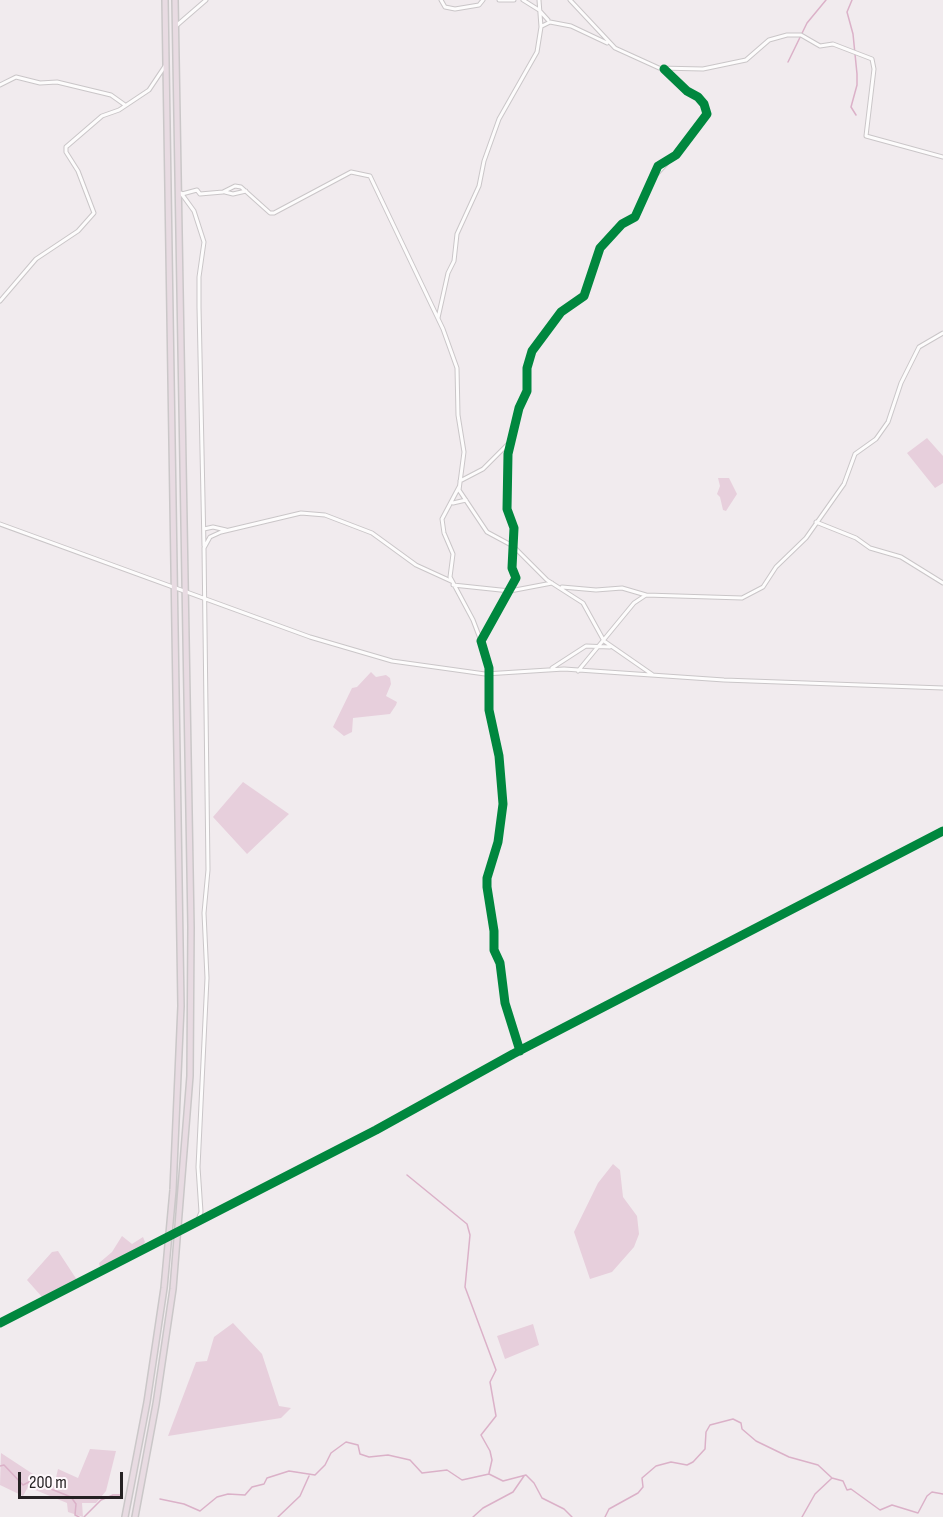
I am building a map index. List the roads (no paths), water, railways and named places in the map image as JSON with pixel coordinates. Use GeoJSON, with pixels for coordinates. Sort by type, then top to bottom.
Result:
{"type":"FeatureCollection","features":[{"type":"Feature","properties":{"kind":"highway"},"geometry":{"type":"LineString","coordinates":[[125,1517],[147,1402],[169,1236],[179,1092],[182,1006],[165,0]]}},
{"type":"Feature","properties":{"kind":"highway"},"geometry":{"type":"LineString","coordinates":[[135,1517],[156,1404],[179,1231],[190,1076],[191,927],[175,0]]}},
{"type":"Feature","properties":{"kind":"street"},"geometry":{"type":"LineString","coordinates":[[175,27],[206,0]]}},
{"type":"Feature","properties":{"kind":"street"},"geometry":{"type":"LineString","coordinates":[[441,0],[445,7],[455,9],[472,7],[483,0]]}},
{"type":"Feature","properties":{"kind":"street"},"geometry":{"type":"LineString","coordinates":[[499,0],[514,0]]}},
{"type":"Feature","properties":{"kind":"street"},"geometry":{"type":"LineString","coordinates":[[523,0],[539,10],[550,22],[572,26],[646,64],[664,69],[703,69],[746,60],[769,40],[787,35],[809,38],[823,47],[833,44],[872,59],[874,69],[866,136],[943,157]]}},
{"type":"Feature","properties":{"kind":"street"},"geometry":{"type":"LineString","coordinates":[[437,320],[448,273],[454,261],[457,234],[479,186],[484,161],[499,119],[537,52],[541,27],[540,0]]}},
{"type":"Feature","properties":{"kind":"street"},"geometry":{"type":"LineString","coordinates":[[570,0],[615,48]]}},
{"type":"Feature","properties":{"kind":"street"},"geometry":{"type":"LineString","coordinates":[[541,27],[550,22]]}},
{"type":"Feature","properties":{"kind":"street"},"geometry":{"type":"LineString","coordinates":[[0,302],[36,260],[78,231],[92,216],[93,208],[65,149],[102,116],[126,105],[149,90],[159,71],[166,65]]}},
{"type":"Feature","properties":{"kind":"street"},"geometry":{"type":"LineString","coordinates":[[481,641],[516,578],[512,568],[514,528],[507,509],[508,454],[519,408],[527,392],[527,368],[532,351],[561,312],[584,296],[600,248],[622,224],[635,217],[658,166],[668,162],[676,155],[708,111],[698,97],[664,69]]}},
{"type":"Feature","properties":{"kind":"street"},"geometry":{"type":"LineString","coordinates":[[0,85],[16,77],[40,83],[57,82],[111,95],[126,105]]}},
{"type":"Feature","properties":{"kind":"street"},"geometry":{"type":"LineString","coordinates":[[224,192],[235,186],[246,191],[270,213],[274,213],[351,172],[370,176],[437,320],[458,374],[458,415],[464,452],[459,487],[442,523],[453,554],[452,583],[473,620],[489,673],[489,710],[500,756],[503,804],[498,842],[487,878],[487,886],[494,931],[494,950],[500,963],[505,1004],[520,1051]]}},
{"type":"Feature","properties":{"kind":"street"},"geometry":{"type":"LineString","coordinates":[[180,191],[197,190],[200,194],[224,192],[233,194],[246,191]]}},
{"type":"Feature","properties":{"kind":"street"},"geometry":{"type":"LineString","coordinates":[[180,191],[194,211],[204,242],[199,297],[208,870],[204,913],[207,978],[198,1167],[201,1212],[197,1221]]}},
{"type":"Feature","properties":{"kind":"street"},"geometry":{"type":"LineString","coordinates":[[561,587],[596,590],[622,588],[646,595],[723,598],[748,596],[764,587],[776,567],[806,538],[815,522],[844,484],[855,454],[876,439],[888,422],[905,373],[919,347],[943,333]]}},
{"type":"Feature","properties":{"kind":"street"},"geometry":{"type":"LineString","coordinates":[[460,481],[483,469],[512,440]]}},
{"type":"Feature","properties":{"kind":"street"},"geometry":{"type":"LineString","coordinates":[[459,487],[487,532],[513,546],[552,583],[561,587],[586,607],[603,640],[655,676]]}},
{"type":"Feature","properties":{"kind":"street"},"geometry":{"type":"LineString","coordinates":[[452,504],[459,500],[467,500]]}},
{"type":"Feature","properties":{"kind":"street"},"geometry":{"type":"LineString","coordinates":[[204,548],[210,537],[301,513],[329,516],[372,533],[416,565],[452,583],[510,591],[552,583]]}},
{"type":"Feature","properties":{"kind":"street"},"geometry":{"type":"LineString","coordinates":[[815,522],[856,538],[870,548],[901,557],[943,583]]}},
{"type":"Feature","properties":{"kind":"street"},"geometry":{"type":"LineString","coordinates":[[0,524],[184,589],[310,637],[392,661],[489,673],[549,669],[655,676],[943,688]]}},
{"type":"Feature","properties":{"kind":"street"},"geometry":{"type":"LineString","coordinates":[[204,530],[213,527],[228,531]]}},
{"type":"Feature","properties":{"kind":"street"},"geometry":{"type":"LineString","coordinates":[[576,672],[585,665],[598,644],[614,630],[634,603],[646,595]]}},
{"type":"Feature","properties":{"kind":"street"},"geometry":{"type":"LineString","coordinates":[[549,669],[576,650],[598,644],[612,647]]}},
{"type":"Feature","properties":{"kind":"street"},"geometry":{"type":"LineString","coordinates":[[0,1323],[376,1130],[520,1051],[943,831]]}},
{"type":"Feature","properties":{"kind":"waterway"},"geometry":{"type":"LineString","coordinates":[[788,62],[807,23],[826,0]]}},
{"type":"Feature","properties":{"kind":"waterway"},"geometry":{"type":"LineString","coordinates":[[852,0],[847,12],[853,34],[857,74],[857,85],[851,107],[856,115]]}},
{"type":"Feature","properties":{"kind":"waterway"},"geometry":{"type":"LineString","coordinates":[[407,1175],[467,1224],[470,1235],[465,1287],[496,1370],[490,1382],[496,1416],[481,1435],[492,1460],[489,1473]]}},
{"type":"Feature","properties":{"kind":"waterway"},"geometry":{"type":"LineString","coordinates":[[605,1517],[609,1509],[638,1493],[643,1487],[642,1478],[656,1466],[671,1462],[687,1465],[693,1462],[705,1449],[706,1432],[710,1425],[733,1419],[741,1423],[742,1429],[756,1441],[789,1457],[818,1465],[832,1478],[843,1481],[847,1490],[851,1489],[880,1510],[892,1505],[918,1513],[927,1496],[932,1492],[943,1494]]}},
{"type":"Feature","properties":{"kind":"waterway"},"geometry":{"type":"LineString","coordinates":[[160,1499],[184,1504],[200,1511],[217,1497],[228,1494],[245,1495],[252,1487],[264,1484],[267,1478],[289,1471],[315,1475],[325,1465],[331,1453],[346,1442],[358,1445],[360,1454],[369,1457],[388,1455],[410,1460],[422,1473],[447,1470],[462,1480],[489,1474],[503,1481],[526,1475],[534,1483],[542,1498],[564,1509],[572,1517]]}},
{"type":"Feature","properties":{"kind":"waterway"},"geometry":{"type":"LineString","coordinates":[[0,1466],[4,1465],[23,1485],[31,1481],[71,1497],[76,1504],[75,1515],[79,1517]]}},
{"type":"Feature","properties":{"kind":"waterway"},"geometry":{"type":"LineString","coordinates":[[278,1517],[300,1496],[309,1476]]}},
{"type":"Feature","properties":{"kind":"waterway"},"geometry":{"type":"LineString","coordinates":[[473,1517],[483,1508],[513,1492],[524,1476]]}},
{"type":"Feature","properties":{"kind":"waterway"},"geometry":{"type":"LineString","coordinates":[[802,1517],[815,1494],[832,1478]]}},
{"type":"Feature","properties":{"kind":"waterway"},"geometry":{"type":"LineString","coordinates":[[84,1517],[101,1500],[113,1495],[122,1495]]}}]}
